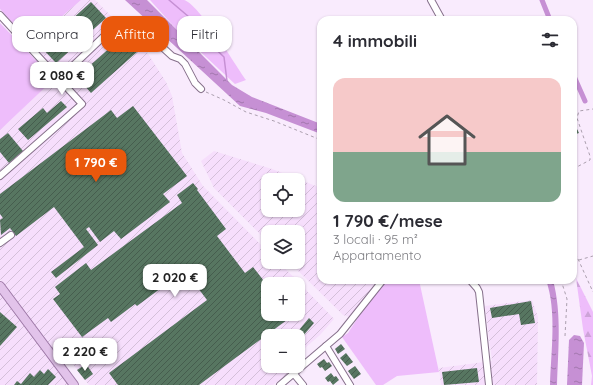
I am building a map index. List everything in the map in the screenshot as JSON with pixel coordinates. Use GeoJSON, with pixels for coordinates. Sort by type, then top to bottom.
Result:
{"type":"FeatureCollection","features":[{"type":"Feature","properties":{"kind":"main road"},"geometry":{"type":"LineString","coordinates":[[0,286],[74,385]]}},
{"type":"Feature","properties":{"kind":"street"},"geometry":{"type":"LineString","coordinates":[[431,0],[440,16]]}},
{"type":"Feature","properties":{"kind":"street"},"geometry":{"type":"LineString","coordinates":[[0,14],[82,104],[0,176]]}},
{"type":"Feature","properties":{"kind":"street"},"geometry":{"type":"LineString","coordinates":[[59,79],[117,24],[128,20],[137,24],[172,56],[180,59],[185,64],[195,83],[201,90]]}},
{"type":"Feature","properties":{"kind":"street"},"geometry":{"type":"LineString","coordinates":[[0,243],[11,235]]}},
{"type":"Feature","properties":{"kind":"street"},"geometry":{"type":"LineString","coordinates":[[280,385],[347,327],[380,284]]}},
{"type":"Feature","properties":{"kind":"street"},"geometry":{"type":"LineString","coordinates":[[474,284],[478,292],[489,385]]}},
{"type":"Feature","properties":{"kind":"street"},"geometry":{"type":"LineString","coordinates":[[326,346],[350,385]]}},
{"type":"Feature","properties":{"kind":"street"},"geometry":{"type":"LineString","coordinates":[[294,374],[303,385]]}},
{"type":"Feature","properties":{"kind":"path"},"geometry":{"type":"LineString","coordinates":[[201,90],[246,112],[274,121],[317,138]]}},
{"type":"Feature","properties":{"kind":"path"},"geometry":{"type":"LineString","coordinates":[[577,167],[590,160],[590,156],[577,118],[579,111],[593,109]]}},
{"type":"Feature","properties":{"kind":"path"},"geometry":{"type":"LineString","coordinates":[[593,256],[578,260],[593,292]]}},
{"type":"Feature","properties":{"kind":"path"},"geometry":{"type":"LineString","coordinates":[[562,284],[567,299],[565,336]]}},
{"type":"Feature","properties":{"kind":"shaded area"},"geometry":{"type":"Polygon","coordinates":[[[81,0],[95,0],[111,16],[101,16],[101,52],[147,52],[166,82],[172,96],[182,153],[203,186],[261,245],[261,269],[286,269],[293,277],[261,277],[261,321],[305,321],[305,289],[334,319],[320,335],[305,348],[305,329],[261,329],[261,373],[288,373],[273,385],[89,385],[72,363],[62,362],[0,279],[0,130],[59,74],[39,52],[93,52],[93,16],[62,16],[81,0]]]}},
{"type":"Feature","properties":{"kind":"shaded area"},"geometry":{"type":"Polygon","coordinates":[[[214,151],[282,173],[261,173],[261,217],[305,217],[305,182],[317,186],[317,284],[374,284],[350,317],[343,315],[296,269],[305,269],[305,225],[261,225],[261,235],[214,188],[201,161],[214,151]]]}},
{"type":"Feature","properties":{"kind":"shaded area"},"geometry":{"type":"Polygon","coordinates":[[[0,292],[69,385],[0,385],[0,292]]]}},
{"type":"Feature","properties":{"kind":"shaded area"},"geometry":{"type":"Polygon","coordinates":[[[532,300],[538,317],[537,385],[441,385],[439,368],[492,361],[485,306],[532,300]]]}},
{"type":"Feature","properties":{"kind":"green space"},"geometry":{"type":"Polygon","coordinates":[[[0,0],[81,0],[62,16],[12,16],[12,22],[0,9],[0,0]]]}},
{"type":"Feature","properties":{"kind":"green space"},"geometry":{"type":"Polygon","coordinates":[[[150,0],[184,0],[191,4],[202,16],[177,16],[177,30],[169,21],[169,16],[164,16],[150,0]]]}},
{"type":"Feature","properties":{"kind":"green space"},"geometry":{"type":"Polygon","coordinates":[[[0,23],[12,35],[12,52],[28,52],[54,79],[0,130],[0,23]]]}},
{"type":"Feature","properties":{"kind":"green space"},"geometry":{"type":"Polygon","coordinates":[[[201,52],[227,52],[246,80],[235,84],[201,52]]]}},
{"type":"Feature","properties":{"kind":"green space"},"geometry":{"type":"Polygon","coordinates":[[[577,280],[593,312],[593,385],[591,385],[592,376],[583,329],[577,280]]]}},
{"type":"Feature","properties":{"kind":"green space"},"geometry":{"type":"Polygon","coordinates":[[[383,284],[420,284],[439,372],[397,376],[383,385],[376,385],[342,337],[348,333],[370,299],[383,284]]]}},
{"type":"Feature","properties":{"kind":"water"},"geometry":{"type":"Polygon","coordinates":[[[125,0],[147,0],[163,16],[142,16],[125,0]]]}},
{"type":"Feature","properties":{"kind":"water"},"geometry":{"type":"Polygon","coordinates":[[[169,22],[177,30],[177,48],[169,41],[169,22]]]}},
{"type":"Feature","properties":{"kind":"water"},"geometry":{"type":"Polygon","coordinates":[[[181,52],[199,52],[232,85],[252,97],[317,122],[317,132],[266,113],[240,106],[181,52]]]}},
{"type":"Feature","properties":{"kind":"water"},"geometry":{"type":"Polygon","coordinates":[[[547,284],[554,284],[558,306],[559,332],[557,385],[550,385],[552,318],[547,284]]]}},
{"type":"Feature","properties":{"kind":"water"},"geometry":{"type":"Polygon","coordinates":[[[574,335],[580,336],[584,343],[582,385],[567,385],[569,340],[574,335]]]}},
{"type":"Feature","properties":{"kind":"building"},"geometry":{"type":"Polygon","coordinates":[[[91,2],[104,16],[101,16],[101,22],[93,30],[93,16],[75,16],[91,2]]]}},
{"type":"Feature","properties":{"kind":"building"},"geometry":{"type":"Polygon","coordinates":[[[46,52],[68,52],[56,63],[46,52]]]}},
{"type":"Feature","properties":{"kind":"building"},"geometry":{"type":"Polygon","coordinates":[[[105,52],[137,52],[91,93],[77,77],[105,52]]]}},
{"type":"Feature","properties":{"kind":"building"},"geometry":{"type":"Polygon","coordinates":[[[61,101],[67,107],[28,140],[18,129],[43,108],[47,113],[61,101]]]}},
{"type":"Feature","properties":{"kind":"building"},"geometry":{"type":"Polygon","coordinates":[[[133,106],[187,176],[163,194],[170,202],[121,239],[114,231],[100,242],[89,227],[86,229],[98,245],[56,278],[51,272],[84,247],[54,207],[16,236],[10,228],[1,235],[0,220],[3,218],[0,214],[0,194],[111,110],[117,118],[133,106]]]}},
{"type":"Feature","properties":{"kind":"building"},"geometry":{"type":"Polygon","coordinates":[[[8,133],[23,151],[9,163],[0,152],[0,139],[8,133]]]}},
{"type":"Feature","properties":{"kind":"building"},"geometry":{"type":"Polygon","coordinates":[[[193,183],[226,229],[217,236],[245,273],[253,267],[261,277],[261,321],[286,321],[275,329],[261,329],[261,339],[199,385],[118,385],[109,373],[207,300],[180,264],[171,270],[175,275],[167,280],[169,282],[137,306],[135,304],[111,322],[108,318],[82,337],[53,299],[60,294],[55,287],[86,263],[91,270],[182,203],[177,195],[193,183]]]}},
{"type":"Feature","properties":{"kind":"building"},"geometry":{"type":"Polygon","coordinates":[[[531,301],[535,323],[521,325],[519,314],[492,318],[490,308],[531,301]]]}},
{"type":"Feature","properties":{"kind":"building"},"geometry":{"type":"Polygon","coordinates":[[[0,312],[17,327],[0,346],[0,312]]]}},
{"type":"Feature","properties":{"kind":"building"},"geometry":{"type":"Polygon","coordinates":[[[309,318],[314,323],[305,334],[305,329],[300,329],[309,318]]]}},
{"type":"Feature","properties":{"kind":"building"},"geometry":{"type":"Polygon","coordinates":[[[341,344],[345,349],[338,354],[335,349],[341,344]]]}},
{"type":"Feature","properties":{"kind":"building"},"geometry":{"type":"Polygon","coordinates":[[[346,353],[353,362],[347,366],[340,358],[346,353]]]}},
{"type":"Feature","properties":{"kind":"building"},"geometry":{"type":"Polygon","coordinates":[[[324,359],[332,366],[325,371],[317,364],[324,359]]]}},
{"type":"Feature","properties":{"kind":"building"},"geometry":{"type":"Polygon","coordinates":[[[86,364],[93,374],[85,380],[77,370],[86,364]]]}},
{"type":"Feature","properties":{"kind":"building"},"geometry":{"type":"Polygon","coordinates":[[[355,366],[361,374],[354,379],[348,371],[355,366]]]}},
{"type":"Feature","properties":{"kind":"building"},"geometry":{"type":"Polygon","coordinates":[[[477,368],[479,382],[444,385],[442,372],[477,368]]]}},
{"type":"Feature","properties":{"kind":"building"},"geometry":{"type":"Polygon","coordinates":[[[48,369],[56,377],[48,385],[14,385],[17,381],[21,384],[30,373],[34,377],[40,370],[44,374],[48,369]]]}},
{"type":"Feature","properties":{"kind":"building"},"geometry":{"type":"Polygon","coordinates":[[[331,373],[339,380],[333,385],[325,378],[331,373]]]}},
{"type":"Feature","properties":{"kind":"waterway"},"geometry":{"type":"LineString","coordinates":[[169,0],[189,17],[204,38],[224,57],[227,81]]}},
{"type":"Feature","properties":{"kind":"waterway"},"geometry":{"type":"LineString","coordinates":[[542,0],[548,16]]}},
{"type":"Feature","properties":{"kind":"waterway"},"geometry":{"type":"LineString","coordinates":[[577,83],[585,101]]}}]}
